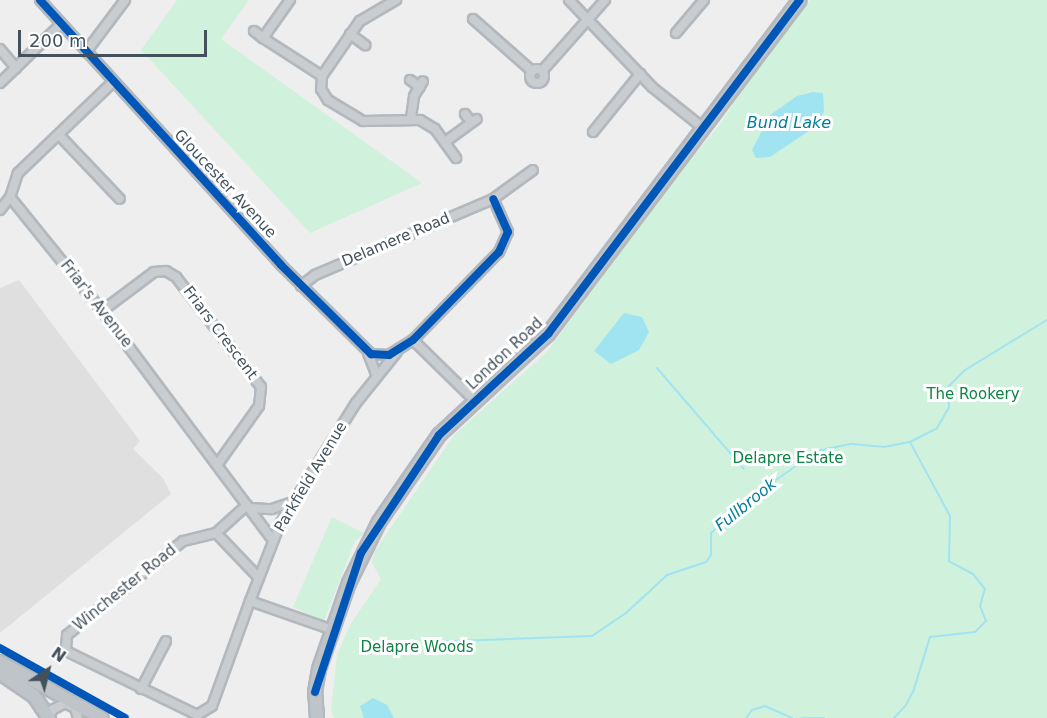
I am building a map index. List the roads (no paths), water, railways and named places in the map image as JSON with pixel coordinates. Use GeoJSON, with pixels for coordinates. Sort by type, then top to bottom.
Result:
{"type":"FeatureCollection","features":[{"type":"Feature","properties":{"kind":"highway","name":"London Road"},"geometry":{"type":"LineString","coordinates":[[317,718],[315,692],[333,630],[361,553],[379,522],[439,435],[548,334],[800,0]]}},
{"type":"Feature","properties":{"kind":"highway"},"geometry":{"type":"LineString","coordinates":[[0,662],[102,718]]}},
{"type":"Feature","properties":{"kind":"highway"},"geometry":{"type":"LineString","coordinates":[[0,673],[34,696],[49,718]]}},
{"type":"Feature","properties":{"kind":"street","name":"Gloucester Avenue"},"geometry":{"type":"LineString","coordinates":[[40,0],[60,25],[301,286],[368,353]]}},
{"type":"Feature","properties":{"kind":"street"},"geometry":{"type":"LineString","coordinates":[[86,52],[125,0]]}},
{"type":"Feature","properties":{"kind":"street"},"geometry":{"type":"LineString","coordinates":[[263,38],[290,0]]}},
{"type":"Feature","properties":{"kind":"street"},"geometry":{"type":"LineString","coordinates":[[396,0],[387,8],[364,17],[350,34],[322,76],[324,95],[355,118],[383,123],[411,118],[429,125],[456,158]]}},
{"type":"Feature","properties":{"kind":"street"},"geometry":{"type":"LineString","coordinates":[[569,0],[640,74],[703,128]]}},
{"type":"Feature","properties":{"kind":"street"},"geometry":{"type":"LineString","coordinates":[[473,19],[532,71],[542,71],[606,0]]}},
{"type":"Feature","properties":{"kind":"street"},"geometry":{"type":"LineString","coordinates":[[676,33],[704,0]]}},
{"type":"Feature","properties":{"kind":"street"},"geometry":{"type":"LineString","coordinates":[[0,83],[60,25]]}},
{"type":"Feature","properties":{"kind":"street"},"geometry":{"type":"LineString","coordinates":[[254,31],[322,76]]}},
{"type":"Feature","properties":{"kind":"street"},"geometry":{"type":"LineString","coordinates":[[350,34],[365,45]]}},
{"type":"Feature","properties":{"kind":"street"},"geometry":{"type":"LineString","coordinates":[[0,49],[16,68]]}},
{"type":"Feature","properties":{"kind":"street"},"geometry":{"type":"LineString","coordinates":[[532,71],[531,79],[539,83],[544,79],[542,71]]}},
{"type":"Feature","properties":{"kind":"street"},"geometry":{"type":"LineString","coordinates":[[592,132],[640,74]]}},
{"type":"Feature","properties":{"kind":"street"},"geometry":{"type":"LineString","coordinates":[[410,80],[422,84],[414,96],[411,118]]}},
{"type":"Feature","properties":{"kind":"street"},"geometry":{"type":"LineString","coordinates":[[0,210],[10,197],[18,173],[113,82]]}},
{"type":"Feature","properties":{"kind":"street"},"geometry":{"type":"LineString","coordinates":[[445,142],[474,120],[465,114]]}},
{"type":"Feature","properties":{"kind":"street"},"geometry":{"type":"LineString","coordinates":[[59,135],[120,199]]}},
{"type":"Feature","properties":{"kind":"street","name":"Delamere Road"},"geometry":{"type":"LineString","coordinates":[[301,286],[315,275],[493,199],[533,170]]}},
{"type":"Feature","properties":{"kind":"street","name":"Friar's Avenue"},"geometry":{"type":"LineString","coordinates":[[10,197],[102,311],[273,540]]}},
{"type":"Feature","properties":{"kind":"street","name":"Parkfield Avenue"},"geometry":{"type":"LineString","coordinates":[[250,601],[273,540],[293,501],[377,376],[400,347],[413,340],[506,242],[508,232],[504,216],[493,199]]}},
{"type":"Feature","properties":{"kind":"street","name":"Friars Crescent"},"geometry":{"type":"LineString","coordinates":[[102,311],[154,272],[166,271],[176,277],[261,387],[259,406],[217,465]]}},
{"type":"Feature","properties":{"kind":"street"},"geometry":{"type":"LineString","coordinates":[[413,340],[475,401]]}},
{"type":"Feature","properties":{"kind":"street"},"geometry":{"type":"LineString","coordinates":[[368,353],[383,356],[400,347]]}},
{"type":"Feature","properties":{"kind":"street"},"geometry":{"type":"LineString","coordinates":[[368,353],[377,376]]}},
{"type":"Feature","properties":{"kind":"street"},"geometry":{"type":"LineString","coordinates":[[248,506],[272,509],[293,501]]}},
{"type":"Feature","properties":{"kind":"street","name":"Winchester Road"},"geometry":{"type":"LineString","coordinates":[[248,506],[216,533],[183,541],[67,635],[69,654],[197,716],[212,706],[250,601]]}},
{"type":"Feature","properties":{"kind":"street"},"geometry":{"type":"LineString","coordinates":[[216,533],[258,578]]}},
{"type":"Feature","properties":{"kind":"street"},"geometry":{"type":"LineString","coordinates":[[250,601],[333,630]]}},
{"type":"Feature","properties":{"kind":"street"},"geometry":{"type":"LineString","coordinates":[[141,689],[165,641]]}},
{"type":"Feature","properties":{"kind":"street"},"geometry":{"type":"LineString","coordinates":[[49,718],[56,706],[71,703],[78,718]]}},
{"type":"Feature","properties":{"kind":"water","name":"Bund Lake"},"geometry":{"type":"Polygon","coordinates":[[[813,92],[823,93],[824,112],[812,129],[770,157],[756,158],[752,150],[770,115],[797,96],[813,92]]]}},
{"type":"Feature","properties":{"kind":"water"},"geometry":{"type":"Polygon","coordinates":[[[624,313],[642,317],[649,332],[639,350],[611,364],[594,351],[624,313]]]}},
{"type":"Feature","properties":{"kind":"water"},"geometry":{"type":"Polygon","coordinates":[[[373,698],[387,705],[394,718],[364,718],[360,706],[373,698]]]}},
{"type":"Feature","properties":{"kind":"waterway","name":"Fullbrook"},"geometry":{"type":"LineString","coordinates":[[426,642],[592,636],[626,613],[667,575],[706,562],[711,555],[711,533],[759,492],[817,451],[851,444],[884,447],[910,442],[937,428],[949,407],[948,387],[965,370],[1047,320]]}},
{"type":"Feature","properties":{"kind":"waterway"},"geometry":{"type":"LineString","coordinates":[[657,368],[744,469]]}},
{"type":"Feature","properties":{"kind":"waterway"},"geometry":{"type":"LineString","coordinates":[[894,718],[906,705],[914,689],[930,637],[975,632],[986,621],[980,606],[985,589],[973,574],[949,561],[950,516],[910,442]]}},
{"type":"Feature","properties":{"kind":"waterway"},"geometry":{"type":"LineString","coordinates":[[746,718],[752,710],[765,706],[792,718]]}},
{"type":"Feature","properties":{"kind":"waterway"},"geometry":{"type":"LineString","coordinates":[[801,718],[824,718]]}},
{"type":"Feature","properties":{"kind":"park label","name":"The Rookery"},"geometry":{"type":"Point","coordinates":[973,395]}},
{"type":"Feature","properties":{"kind":"park label","name":"Delapre Estate"},"geometry":{"type":"Point","coordinates":[788,459]}},
{"type":"Feature","properties":{"kind":"park label","name":"Delapre Woods"},"geometry":{"type":"Point","coordinates":[417,648]}}]}
